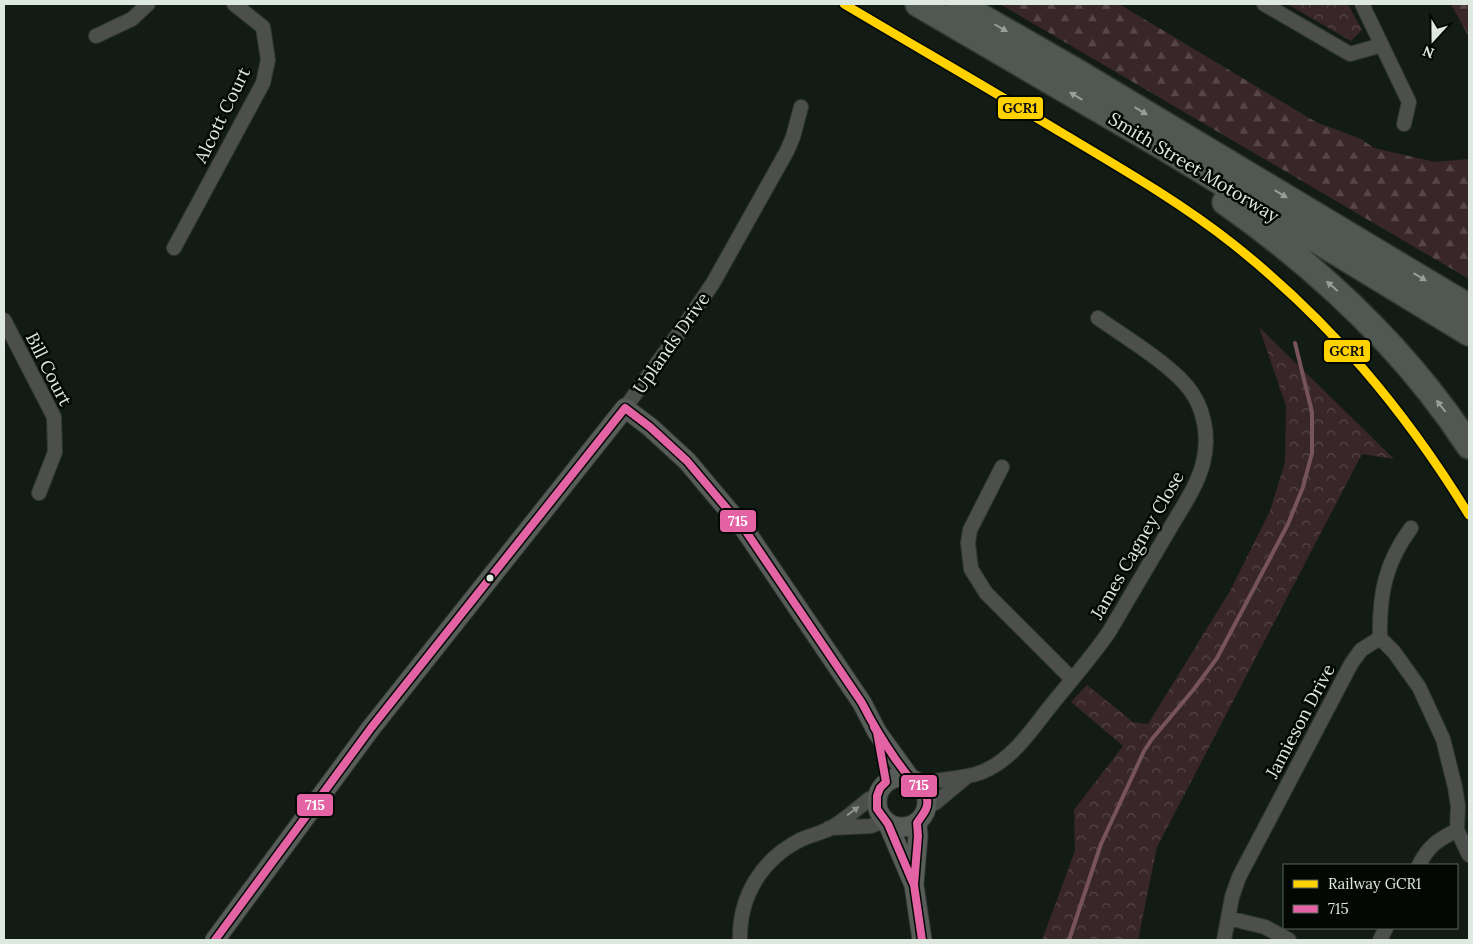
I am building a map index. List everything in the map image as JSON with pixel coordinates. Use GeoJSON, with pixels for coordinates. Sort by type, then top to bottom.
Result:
{"type":"FeatureCollection","features":[{"type":"Feature","properties":{"kind":"highway","name":"Smith Street Motorway"},"geometry":{"type":"LineString","coordinates":[[918,4],[1163,147],[1469,333]]}},
{"type":"Feature","properties":{"kind":"highway","name":"Smith Street Motorway"},"geometry":{"type":"LineString","coordinates":[[959,4],[1074,70],[1469,307]]}},
{"type":"Feature","properties":{"kind":"highway"},"geometry":{"type":"LineString","coordinates":[[1163,147],[1191,179],[1282,244],[1343,296],[1383,336],[1418,376],[1454,422],[1469,446]]}},
{"type":"Feature","properties":{"kind":"street"},"geometry":{"type":"LineString","coordinates":[[96,36],[132,19],[148,4]]}},
{"type":"Feature","properties":{"kind":"street","name":"Alcott Court"},"geometry":{"type":"LineString","coordinates":[[174,248],[263,83],[268,60],[263,27],[234,4]]}},
{"type":"Feature","properties":{"kind":"street"},"geometry":{"type":"LineString","coordinates":[[1264,4],[1350,54],[1382,45]]}},
{"type":"Feature","properties":{"kind":"street"},"geometry":{"type":"LineString","coordinates":[[1362,4],[1409,102],[1404,124]]}},
{"type":"Feature","properties":{"kind":"street","name":"Uplands Drive"},"geometry":{"type":"LineString","coordinates":[[215,940],[371,728],[625,408],[686,323],[737,243],[787,151],[801,107]]}},
{"type":"Feature","properties":{"kind":"street","name":"James Cagney Close"},"geometry":{"type":"LineString","coordinates":[[914,781],[965,778],[996,766],[1007,758],[1094,654],[1109,632],[1192,491],[1203,464],[1206,434],[1197,400],[1174,373],[1098,318]]}},
{"type":"Feature","properties":{"kind":"street","name":"Bill Court"},"geometry":{"type":"LineString","coordinates":[[4,320],[54,418],[55,452],[39,493]]}},
{"type":"Feature","properties":{"kind":"street"},"geometry":{"type":"LineString","coordinates":[[625,408],[650,427],[687,461],[744,530],[840,669],[862,703],[876,732],[914,781],[924,790],[927,798],[926,812],[917,823],[903,828],[886,822],[871,826],[829,828]]}},
{"type":"Feature","properties":{"kind":"street"},"geometry":{"type":"LineString","coordinates":[[1002,467],[970,530],[968,543],[971,569],[986,593],[1072,679]]}},
{"type":"Feature","properties":{"kind":"street"},"geometry":{"type":"LineString","coordinates":[[1411,528],[1397,549],[1386,575],[1380,608],[1380,638],[1394,652],[1419,687],[1443,738],[1457,796],[1457,830],[1469,855]]}},
{"type":"Feature","properties":{"kind":"street","name":"Jamieson Drive"},"geometry":{"type":"LineString","coordinates":[[1224,940],[1232,897],[1239,877],[1351,664],[1361,650],[1380,638]]}},
{"type":"Feature","properties":{"kind":"street"},"geometry":{"type":"LineString","coordinates":[[876,732],[881,789],[877,809],[886,822],[914,885]]}},
{"type":"Feature","properties":{"kind":"street"},"geometry":{"type":"LineString","coordinates":[[740,940],[741,918],[750,888],[770,861],[801,840],[829,828],[893,778],[902,777],[914,781]]}},
{"type":"Feature","properties":{"kind":"street","name":"James Cagney Close"},"geometry":{"type":"LineString","coordinates":[[927,806],[935,803],[965,778]]}},
{"type":"Feature","properties":{"kind":"street"},"geometry":{"type":"LineString","coordinates":[[917,823],[918,843],[914,885],[922,940]]}},
{"type":"Feature","properties":{"kind":"street"},"geometry":{"type":"LineString","coordinates":[[1420,864],[1431,846],[1457,830]]}},
{"type":"Feature","properties":{"kind":"street"},"geometry":{"type":"LineString","coordinates":[[1228,918],[1265,927],[1289,940]]}},
{"type":"Feature","properties":{"kind":"green space"},"geometry":{"type":"Polygon","coordinates":[[[1000,4],[1119,4],[1316,122],[1361,139],[1374,148],[1435,162],[1469,159],[1469,279],[1000,4]]]}},
{"type":"Feature","properties":{"kind":"green space"},"geometry":{"type":"Polygon","coordinates":[[[1287,4],[1348,4],[1362,30],[1351,41],[1287,4]]]}},
{"type":"Feature","properties":{"kind":"green space"},"geometry":{"type":"Polygon","coordinates":[[[1451,4],[1469,4],[1469,37],[1451,4]]]}},
{"type":"Feature","properties":{"kind":"green space"},"geometry":{"type":"Polygon","coordinates":[[[1259,327],[1394,459],[1362,454],[1157,847],[1138,940],[1042,940],[1075,851],[1074,810],[1123,746],[1071,702],[1087,685],[1133,722],[1148,724],[1230,591],[1270,511],[1285,462],[1286,406],[1259,327]]]}},
{"type":"Feature","properties":{"kind":"waterway"},"geometry":{"type":"LineString","coordinates":[[1069,940],[1101,844],[1144,751],[1217,658],[1288,524],[1303,487],[1312,453],[1312,412],[1295,343]]}},
{"type":"Feature","properties":{"kind":"rail line","name":"GCR1"},"geometry":{"type":"LineString","coordinates":[[844,4],[1131,174],[1173,201],[1233,244],[1302,304],[1363,369],[1418,439],[1469,515]]}},
{"type":"Feature","properties":{"kind":"transit line","name":"715"},"geometry":{"type":"LineString","coordinates":[[625,408],[650,427],[687,461],[745,530],[862,703],[896,760],[908,776],[925,792],[927,806],[917,823],[918,836],[914,885],[922,940]]}},
{"type":"Feature","properties":{"kind":"transit line","name":"715"},"geometry":{"type":"LineString","coordinates":[[215,940],[371,728],[625,408]]}},
{"type":"Feature","properties":{"kind":"transit line","name":"715"},"geometry":{"type":"LineString","coordinates":[[874,727],[877,732],[886,782],[880,788],[877,796],[877,809],[888,824],[913,883]]}}]}
